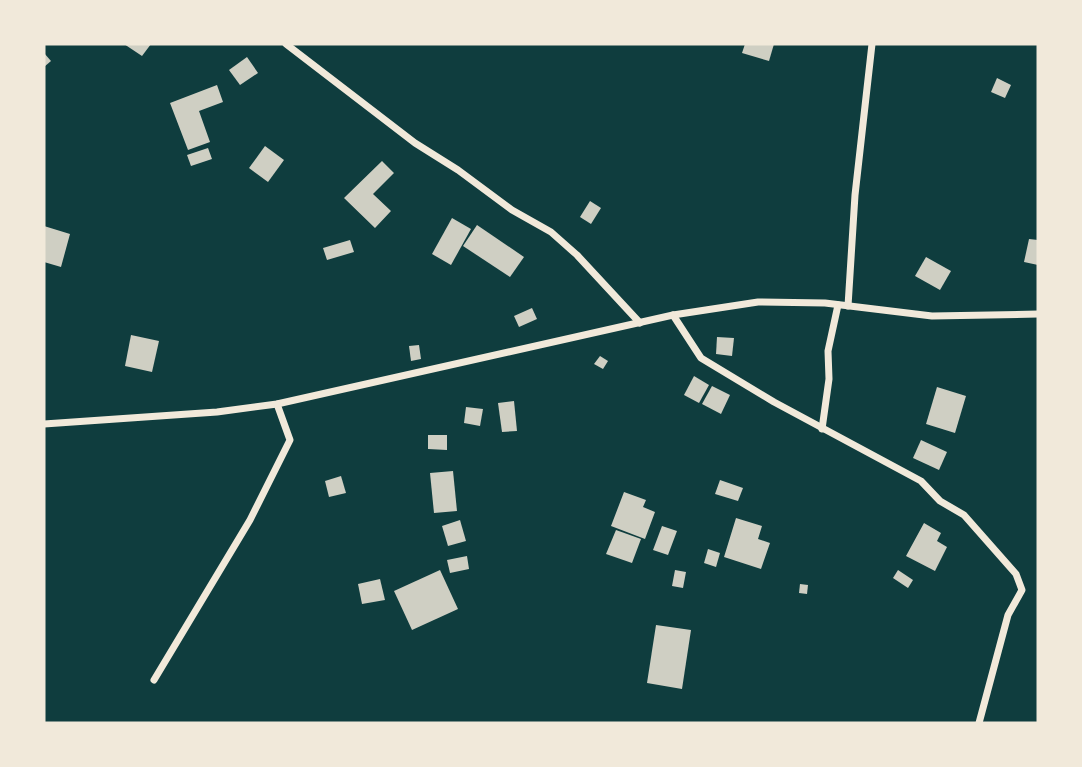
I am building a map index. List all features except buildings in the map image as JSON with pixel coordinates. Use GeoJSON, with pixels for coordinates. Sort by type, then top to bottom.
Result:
{"type":"FeatureCollection","features":[{"type":"Feature","properties":{"kind":"street"},"geometry":{"type":"LineString","coordinates":[[286,44],[415,143],[458,170],[512,210],[551,233],[578,255],[640,323]]}},
{"type":"Feature","properties":{"kind":"street"},"geometry":{"type":"LineString","coordinates":[[848,306],[855,195],[872,44]]}},
{"type":"Feature","properties":{"kind":"street"},"geometry":{"type":"LineString","coordinates":[[44,424],[217,412],[277,404],[673,315],[758,302],[838,305],[932,316],[1038,314]]}},
{"type":"Feature","properties":{"kind":"street"},"geometry":{"type":"LineString","coordinates":[[822,429],[830,379],[828,351],[838,305]]}},
{"type":"Feature","properties":{"kind":"street"},"geometry":{"type":"LineString","coordinates":[[673,315],[701,358],[822,429],[921,481],[940,501],[964,516],[1016,574],[1021,590],[1008,615],[979,723]]}},
{"type":"Feature","properties":{"kind":"street"},"geometry":{"type":"LineString","coordinates":[[155,680],[250,520],[290,440],[277,404]]}}]}
